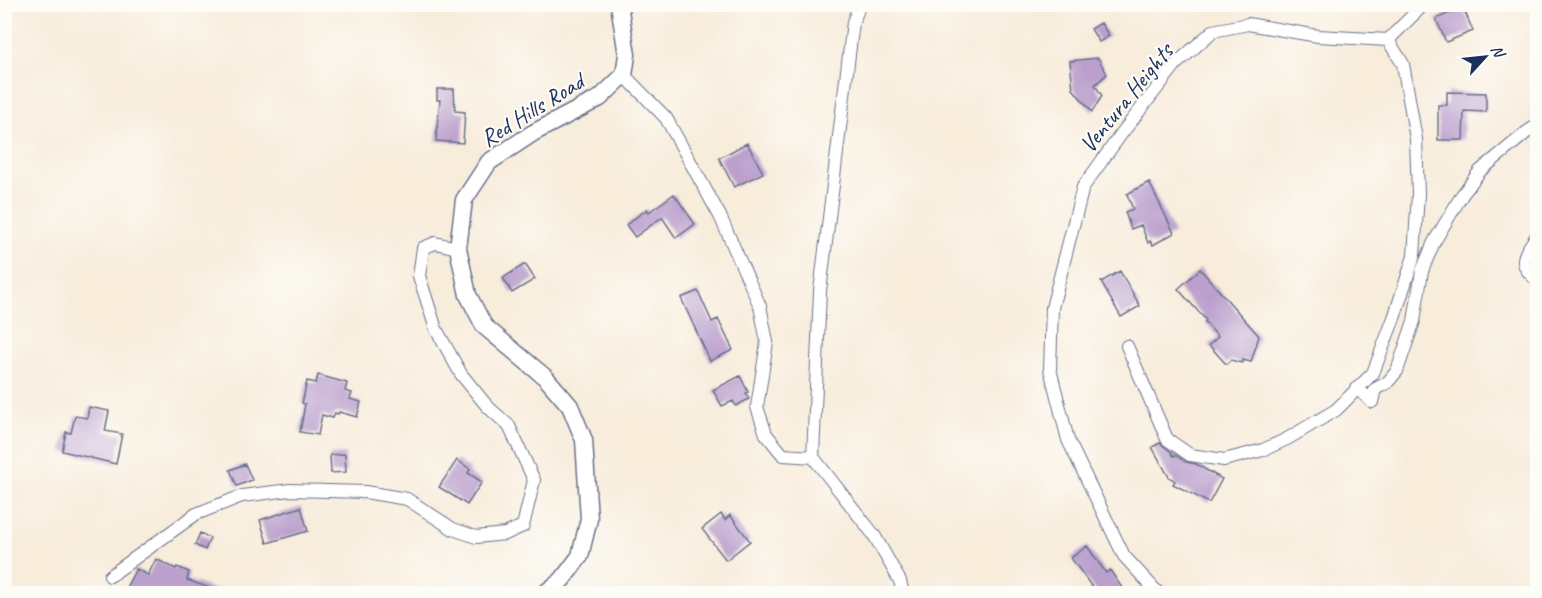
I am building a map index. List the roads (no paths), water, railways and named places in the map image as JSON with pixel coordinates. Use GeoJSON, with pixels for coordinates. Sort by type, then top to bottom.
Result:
{"type":"FeatureCollection","features":[{"type":"Feature","properties":{"kind":"main road"},"geometry":{"type":"LineString","coordinates":[[619,4],[627,55],[624,75]]}},
{"type":"Feature","properties":{"kind":"main road","name":"Red Hills Road"},"geometry":{"type":"LineString","coordinates":[[544,594],[561,580],[580,556],[589,519],[584,440],[570,406],[546,378],[484,326],[468,294],[458,248],[464,200],[489,162],[534,133],[600,98],[624,75]]}},
{"type":"Feature","properties":{"kind":"street"},"geometry":{"type":"LineString","coordinates":[[860,4],[853,22],[820,291],[813,457],[874,535],[900,581],[903,594]]}},
{"type":"Feature","properties":{"kind":"street"},"geometry":{"type":"LineString","coordinates":[[1127,346],[1167,439],[1190,455],[1224,460],[1263,450],[1287,439],[1336,410],[1372,372],[1394,318],[1414,256],[1418,194],[1416,139],[1403,64],[1388,40],[1424,4]]}},
{"type":"Feature","properties":{"kind":"street","name":"Ventura Heights"},"geometry":{"type":"LineString","coordinates":[[1159,594],[1124,556],[1068,440],[1050,369],[1052,308],[1083,187],[1176,64],[1213,31],[1248,24],[1318,36],[1388,40]]}},
{"type":"Feature","properties":{"kind":"street"},"geometry":{"type":"LineString","coordinates":[[624,75],[666,118],[720,216],[760,306],[767,342],[757,407],[766,434],[783,455],[813,457]]}},
{"type":"Feature","properties":{"kind":"street"},"geometry":{"type":"LineString","coordinates":[[1357,388],[1372,402],[1375,389],[1387,383],[1397,371],[1414,321],[1422,271],[1434,242],[1462,195],[1480,171],[1538,125]]}},
{"type":"Feature","properties":{"kind":"street"},"geometry":{"type":"LineString","coordinates":[[1538,234],[1523,259],[1527,273],[1538,281]]}},
{"type":"Feature","properties":{"kind":"street"},"geometry":{"type":"LineString","coordinates":[[110,576],[196,514],[242,496],[290,490],[365,492],[407,499],[453,529],[476,537],[505,534],[523,526],[534,480],[509,426],[487,406],[461,374],[436,329],[419,276],[423,248],[435,243],[458,248]]}}]}
